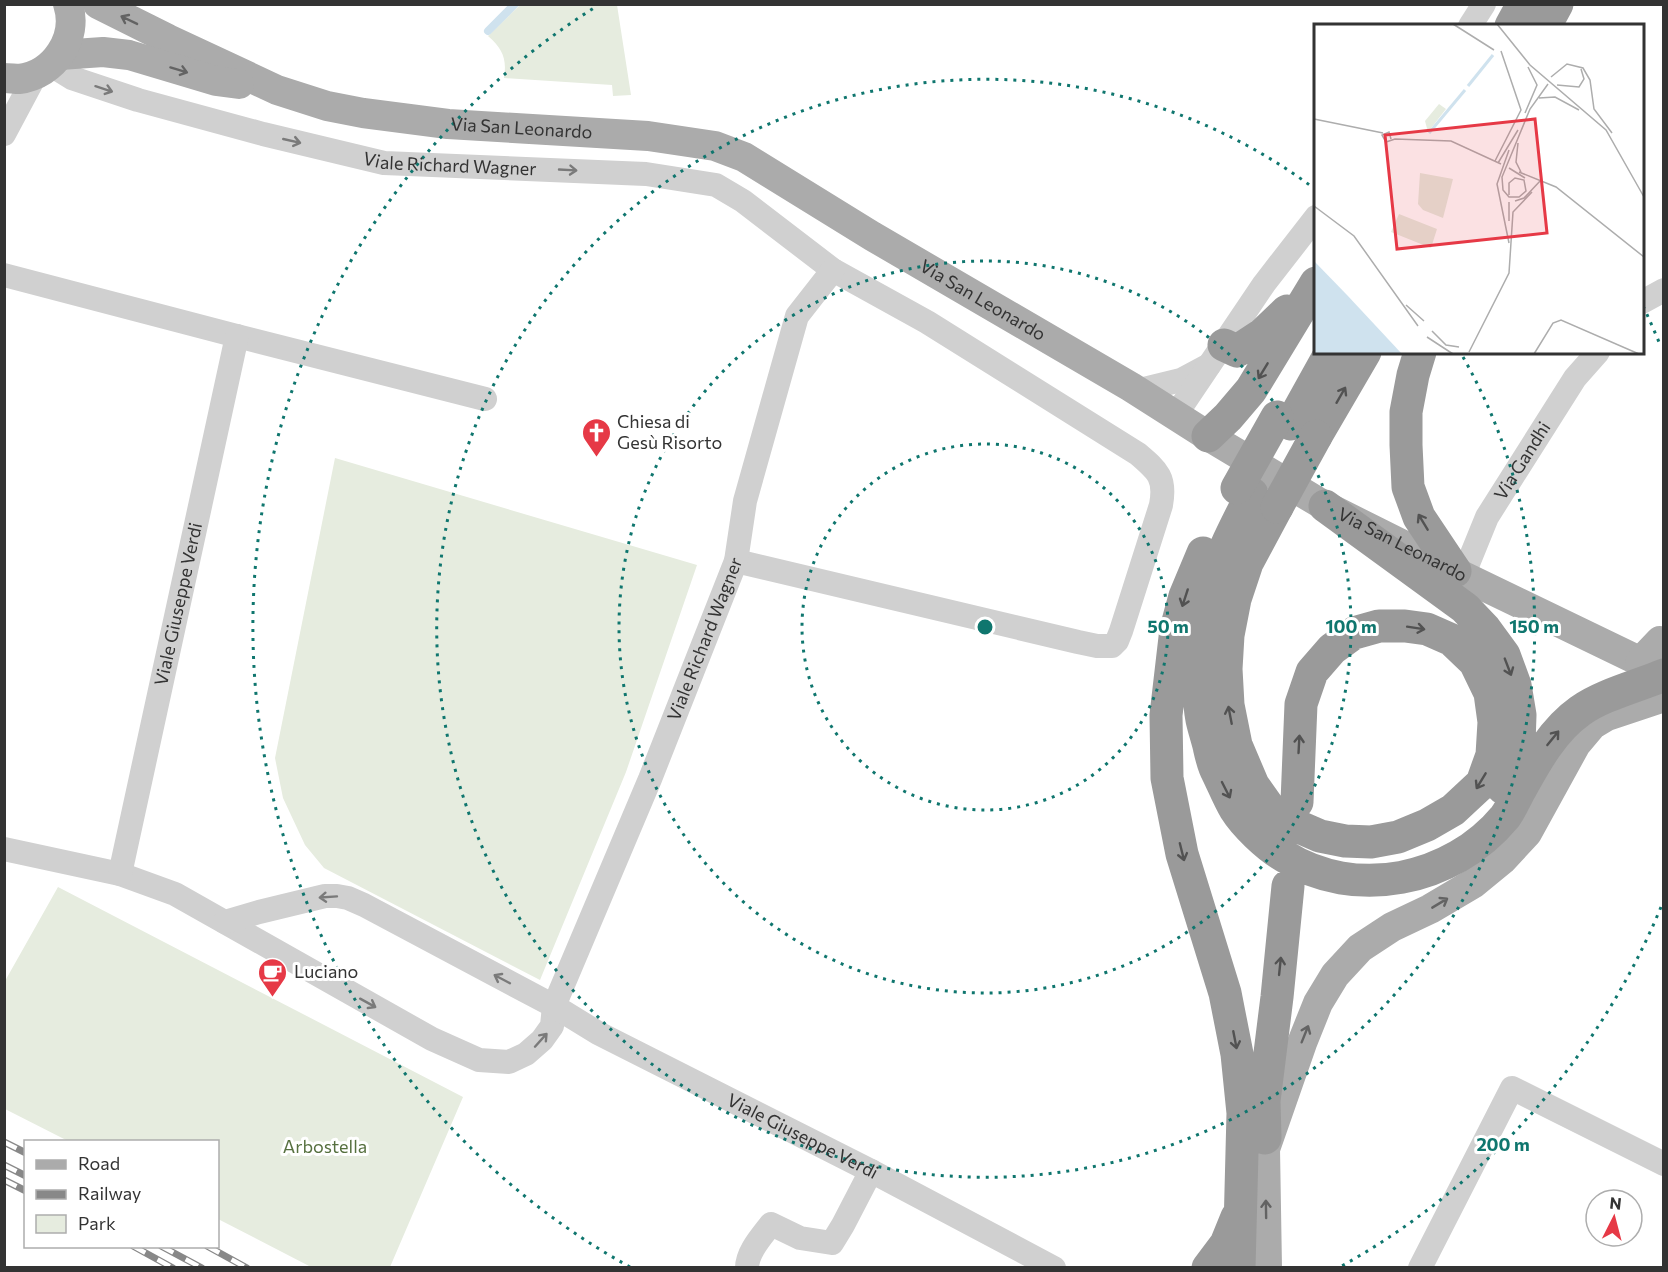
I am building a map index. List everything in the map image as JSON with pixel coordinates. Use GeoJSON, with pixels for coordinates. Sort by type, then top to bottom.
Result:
{"type":"FeatureCollection","features":[{"type":"Feature","properties":{"kind":"highway"},"geometry":{"type":"LineString","coordinates":[[1512,24],[1522,4]]}},
{"type":"Feature","properties":{"kind":"highway"},"geometry":{"type":"LineString","coordinates":[[1546,24],[1557,4]]}},
{"type":"Feature","properties":{"kind":"highway"},"geometry":{"type":"LineString","coordinates":[[1217,354],[1238,351],[1263,334],[1314,285]]}},
{"type":"Feature","properties":{"kind":"highway"},"geometry":{"type":"LineString","coordinates":[[1208,436],[1251,390],[1314,286]]}},
{"type":"Feature","properties":{"kind":"highway"},"geometry":{"type":"LineString","coordinates":[[1239,1268],[1243,1113],[1238,1054],[1225,993],[1182,854],[1167,778],[1166,715],[1176,629],[1185,596],[1204,549],[1256,497],[1295,426],[1317,354]]}},
{"type":"Feature","properties":{"kind":"highway"},"geometry":{"type":"LineString","coordinates":[[1330,354],[1295,426],[1256,497],[1234,530],[1209,590],[1204,623],[1200,672],[1202,719],[1215,768],[1236,810],[1261,838],[1283,856],[1322,875],[1350,880],[1406,877],[1435,869],[1460,856],[1487,836],[1506,815],[1546,747],[1559,730],[1580,711],[1657,663]]}},
{"type":"Feature","properties":{"kind":"highway"},"geometry":{"type":"LineString","coordinates":[[1295,426],[1363,354]]}},
{"type":"Feature","properties":{"kind":"highway"},"geometry":{"type":"LineString","coordinates":[[1419,354],[1406,412],[1408,487],[1419,517],[1459,574]]}},
{"type":"Feature","properties":{"kind":"highway"},"geometry":{"type":"LineString","coordinates":[[1256,497],[1247,563],[1235,599],[1228,635],[1226,669],[1228,705],[1236,745],[1253,785],[1270,809],[1293,813],[1320,836],[1345,841],[1371,842],[1398,837],[1427,825],[1453,810],[1482,783],[1492,755],[1494,722],[1490,693],[1475,663],[1452,640],[1427,629],[1405,626],[1379,626],[1354,633],[1332,649],[1312,672],[1301,704],[1293,813],[1308,838],[1332,852],[1360,860],[1388,862],[1420,855],[1450,842],[1480,819],[1500,793],[1514,767],[1520,744],[1520,715],[1515,685],[1504,655],[1485,629],[1465,608],[1325,506]]}},
{"type":"Feature","properties":{"kind":"highway"},"geometry":{"type":"LineString","coordinates":[[1265,1149],[1264,1101],[1288,886]]}},
{"type":"Feature","properties":{"kind":"highway"},"geometry":{"type":"LineString","coordinates":[[1208,1268],[1226,1244],[1242,1198]]}},
{"type":"Feature","properties":{"kind":"main road"},"geometry":{"type":"LineString","coordinates":[[49,65],[68,42],[71,26],[68,4]]}},
{"type":"Feature","properties":{"kind":"main road","name":"Via San Leonardo"},"geometry":{"type":"LineString","coordinates":[[98,4],[277,90],[327,106],[448,124],[648,136],[715,146],[744,157],[872,236],[1137,391],[1325,506],[1459,574],[1657,663]]}},
{"type":"Feature","properties":{"kind":"main road","name":"Via San Leonardo"},"geometry":{"type":"LineString","coordinates":[[4,78],[19,79],[49,65],[103,52],[129,55],[216,81],[277,90]]}},
{"type":"Feature","properties":{"kind":"main road"},"geometry":{"type":"LineString","coordinates":[[1267,1268],[1265,1149],[1318,1003],[1335,975],[1360,948],[1392,927],[1430,909],[1474,883],[1502,860],[1527,833],[1576,744],[1592,725],[1607,716],[1664,697]]}},
{"type":"Feature","properties":{"kind":"street"},"geometry":{"type":"LineString","coordinates":[[1471,24],[1484,4]]}},
{"type":"Feature","properties":{"kind":"street"},"geometry":{"type":"LineString","coordinates":[[4,134],[49,65]]}},
{"type":"Feature","properties":{"kind":"street","name":"Viale Richard Wagner"},"geometry":{"type":"LineString","coordinates":[[49,65],[72,78],[138,100],[384,163],[646,174],[716,185],[743,201],[833,270],[927,322],[1138,454],[1160,475],[1163,494],[1161,505],[1117,641],[1112,646],[1097,646],[736,561]]}},
{"type":"Feature","properties":{"kind":"street"},"geometry":{"type":"LineString","coordinates":[[1175,416],[1264,284],[1314,220]]}},
{"type":"Feature","properties":{"kind":"street","name":"Viale Richard Wagner"},"geometry":{"type":"LineString","coordinates":[[554,1006],[650,779],[736,561],[745,501],[796,316],[833,270]]}},
{"type":"Feature","properties":{"kind":"street"},"geometry":{"type":"LineString","coordinates":[[4,275],[485,399]]}},
{"type":"Feature","properties":{"kind":"street"},"geometry":{"type":"LineString","coordinates":[[1644,301],[1664,290]]}},
{"type":"Feature","properties":{"kind":"street","name":"Viale Giuseppe Verdi"},"geometry":{"type":"LineString","coordinates":[[120,874],[237,336]]}},
{"type":"Feature","properties":{"kind":"street"},"geometry":{"type":"LineString","coordinates":[[1137,391],[1181,380],[1217,354]]}},
{"type":"Feature","properties":{"kind":"street","name":"Via Gandhi"},"geometry":{"type":"LineString","coordinates":[[1459,574],[1487,517],[1575,378],[1596,354]]}},
{"type":"Feature","properties":{"kind":"street"},"geometry":{"type":"LineString","coordinates":[[4,849],[120,874],[176,894],[432,1039],[479,1060],[509,1062],[526,1054],[542,1040],[552,1026],[554,1006]]}},
{"type":"Feature","properties":{"kind":"street","name":"Viale Giuseppe Verdi"},"geometry":{"type":"LineString","coordinates":[[225,922],[325,896],[348,898],[554,1006],[598,1033],[871,1171],[1054,1268]]}},
{"type":"Feature","properties":{"kind":"street"},"geometry":{"type":"LineString","coordinates":[[1420,1268],[1512,1088],[1664,1164]]}},
{"type":"Feature","properties":{"kind":"street"},"geometry":{"type":"LineString","coordinates":[[747,1268],[746,1263],[757,1242],[771,1224],[800,1238],[832,1243],[871,1171]]}},
{"type":"Feature","properties":{"kind":"green space"},"geometry":{"type":"Polygon","coordinates":[[[521,4],[617,5],[631,95],[613,96],[612,85],[504,78],[503,55],[488,36],[521,4]]]}},
{"type":"Feature","properties":{"kind":"green space"},"geometry":{"type":"Polygon","coordinates":[[[335,458],[697,565],[626,772],[540,980],[324,868],[305,845],[283,798],[275,758],[335,458]]]}},
{"type":"Feature","properties":{"kind":"green space","name":"Arbostella"},"geometry":{"type":"Polygon","coordinates":[[[58,887],[463,1097],[390,1267],[311,1267],[219,1220],[219,1140],[66,1140],[5,1109],[5,981],[58,887]]]}},
{"type":"Feature","properties":{"kind":"waterway"},"geometry":{"type":"LineString","coordinates":[[488,31],[515,4]]}},
{"type":"Feature","properties":{"kind":"railway"},"geometry":{"type":"LineString","coordinates":[[4,1142],[24,1152]]}},
{"type":"Feature","properties":{"kind":"railway"},"geometry":{"type":"LineString","coordinates":[[4,1165],[24,1175]]}},
{"type":"Feature","properties":{"kind":"railway"},"geometry":{"type":"LineString","coordinates":[[4,1180],[24,1190]]}},
{"type":"Feature","properties":{"kind":"railway"},"geometry":{"type":"LineString","coordinates":[[137,1248],[173,1268]]}},
{"type":"Feature","properties":{"kind":"railway"},"geometry":{"type":"LineString","coordinates":[[165,1248],[202,1268]]}},
{"type":"Feature","properties":{"kind":"railway"},"geometry":{"type":"LineString","coordinates":[[211,1248],[247,1268]]}},
{"type":"Feature","properties":{"kind":"place","name":"Chiesa di Gesù Risorto"},"geometry":{"type":"Point","coordinates":[596,458]}},
{"type":"Feature","properties":{"kind":"place","name":"Luciano"},"geometry":{"type":"Point","coordinates":[273,998]}}]}
